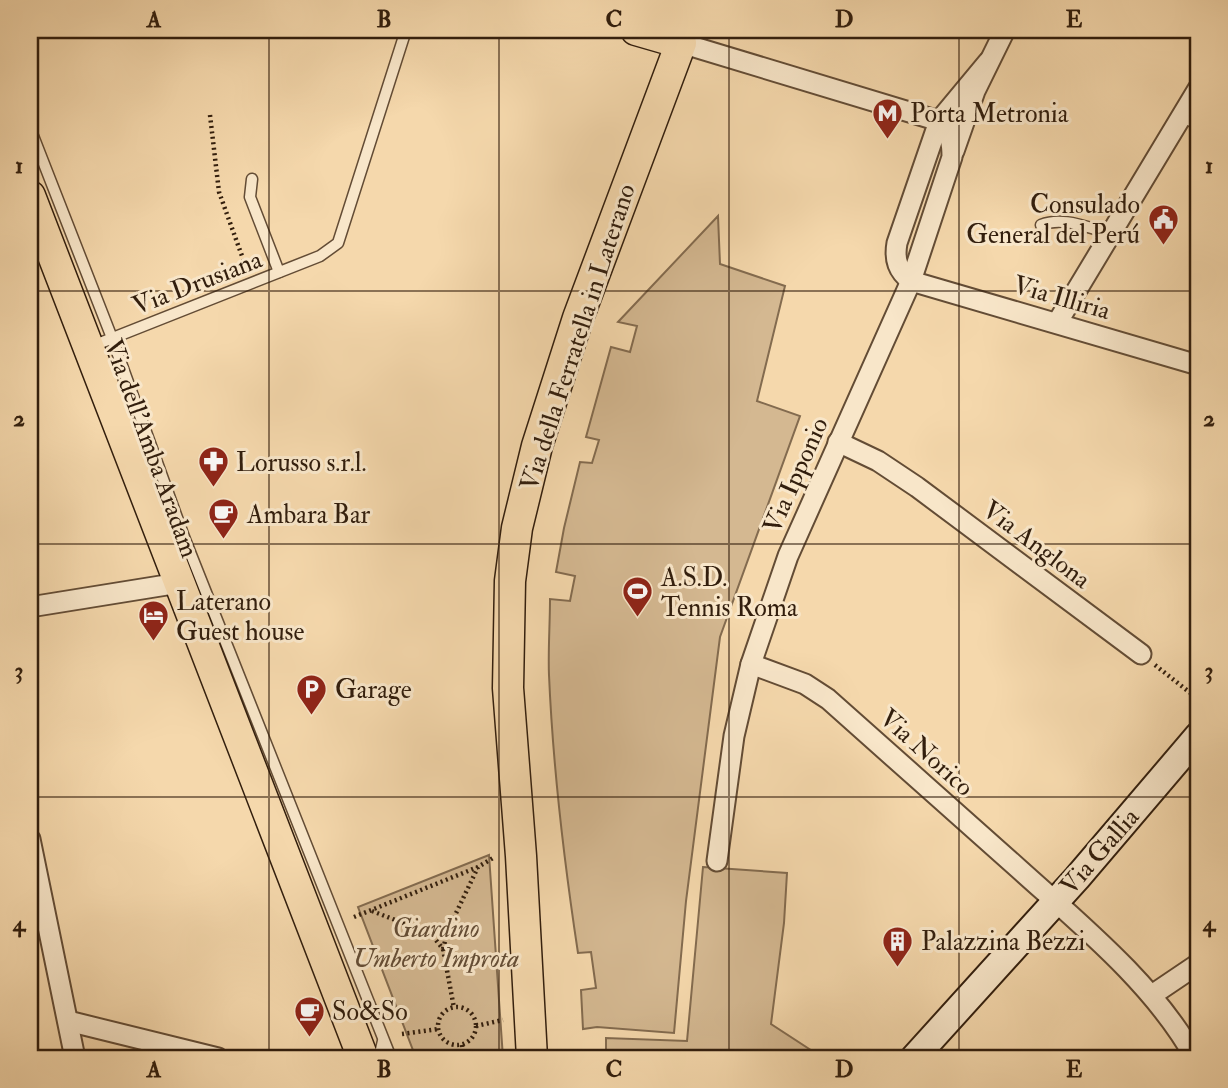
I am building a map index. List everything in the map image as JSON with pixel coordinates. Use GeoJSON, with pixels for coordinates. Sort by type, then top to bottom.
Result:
{"type":"FeatureCollection","features":[{"type":"Feature","properties":{"kind":"main road"},"geometry":{"type":"LineString","coordinates":[[636,30],[681,43]]}},
{"type":"Feature","properties":{"kind":"main road","name":"Via della Ferratella in Laterano"},"geometry":{"type":"LineString","coordinates":[[532,1058],[522,869],[508,688],[510,581],[517,528],[534,456],[579,318],[681,43]]}},
{"type":"Feature","properties":{"kind":"main road","name":"Via dell'Amba Aradam"},"geometry":{"type":"LineString","coordinates":[[30,196],[100,343],[179,583],[373,1050]]}},
{"type":"Feature","properties":{"kind":"main road","name":"Via Gallia"},"geometry":{"type":"LineString","coordinates":[[914,1058],[1198,736]]}},
{"type":"Feature","properties":{"kind":"street"},"geometry":{"type":"LineString","coordinates":[[911,281],[897,265],[897,243],[939,121],[988,62],[1005,30]]}},
{"type":"Feature","properties":{"kind":"street"},"geometry":{"type":"LineString","coordinates":[[681,43],[939,121],[949,132],[952,157]]}},
{"type":"Feature","properties":{"kind":"street","name":"Via Ipponio"},"geometry":{"type":"LineString","coordinates":[[717,862],[734,736],[751,664],[788,556],[911,281],[952,157],[988,62]]}},
{"type":"Feature","properties":{"kind":"street"},"geometry":{"type":"LineString","coordinates":[[1056,323],[1110,233],[1190,121],[1198,89]]}},
{"type":"Feature","properties":{"kind":"street","name":"Via Illiria"},"geometry":{"type":"LineString","coordinates":[[911,281],[1198,365]]}},
{"type":"Feature","properties":{"kind":"street","name":"Via Anglona"},"geometry":{"type":"LineString","coordinates":[[838,442],[878,461],[917,486],[1141,653]]}},
{"type":"Feature","properties":{"kind":"street"},"geometry":{"type":"LineString","coordinates":[[30,607],[179,583]]}},
{"type":"Feature","properties":{"kind":"street","name":"Via Norico"},"geometry":{"type":"LineString","coordinates":[[751,664],[796,680],[821,693],[1055,901],[1152,995],[1180,1032],[1195,1058]]}},
{"type":"Feature","properties":{"kind":"street"},"geometry":{"type":"LineString","coordinates":[[30,839],[75,1058]]}},
{"type":"Feature","properties":{"kind":"street"},"geometry":{"type":"LineString","coordinates":[[1152,995],[1198,964]]}},
{"type":"Feature","properties":{"kind":"street"},"geometry":{"type":"LineString","coordinates":[[68,1021],[218,1058]]}},
{"type":"Feature","properties":{"kind":"lane","name":"Via Drusiana"},"geometry":{"type":"LineString","coordinates":[[100,343],[320,256],[338,243],[406,30]]}},
{"type":"Feature","properties":{"kind":"lane","name":"Via dell'Amba Aradam"},"geometry":{"type":"LineString","coordinates":[[30,128],[100,343],[184,537],[373,1050]]}},
{"type":"Feature","properties":{"kind":"lane"},"geometry":{"type":"LineString","coordinates":[[252,179],[250,197],[279,272]]}},
{"type":"Feature","properties":{"kind":"lane"},"geometry":{"type":"LineString","coordinates":[[1041,225],[1053,220],[1110,233]]}},
{"type":"Feature","properties":{"kind":"lane"},"geometry":{"type":"LineString","coordinates":[[373,1050],[379,1058]]}},
{"type":"Feature","properties":{"kind":"lane"},"geometry":{"type":"LineString","coordinates":[[373,1050],[391,1058]]}},
{"type":"Feature","properties":{"kind":"path"},"geometry":{"type":"LineString","coordinates":[[210,115],[219,191],[252,283]]}},
{"type":"Feature","properties":{"kind":"path"},"geometry":{"type":"LineString","coordinates":[[1141,653],[1198,699]]}},
{"type":"Feature","properties":{"kind":"path"},"geometry":{"type":"LineString","coordinates":[[354,917],[478,867],[493,858]]}},
{"type":"Feature","properties":{"kind":"path"},"geometry":{"type":"LineString","coordinates":[[454,1007],[443,949],[448,930],[478,867]]}},
{"type":"Feature","properties":{"kind":"path"},"geometry":{"type":"LineString","coordinates":[[372,911],[431,934],[443,949]]}},
{"type":"Feature","properties":{"kind":"path"},"geometry":{"type":"LineString","coordinates":[[454,1007],[470,1012],[476,1026],[471,1039],[461,1045],[444,1040],[438,1029],[440,1018],[454,1007]]}},
{"type":"Feature","properties":{"kind":"path"},"geometry":{"type":"LineString","coordinates":[[476,1026],[503,1020]]}},
{"type":"Feature","properties":{"kind":"path"},"geometry":{"type":"LineString","coordinates":[[402,1034],[438,1029]]}},
{"type":"Feature","properties":{"kind":"path"},"geometry":{"type":"LineString","coordinates":[[461,1045],[464,1058]]}},
{"type":"Feature","properties":{"kind":"green space","name":"A.S.D. Tennis Roma"},"geometry":{"type":"Polygon","coordinates":[[[718,216],[720,264],[785,286],[757,401],[800,416],[720,637],[686,901],[674,1033],[597,1027],[583,1029],[581,990],[596,988],[591,952],[578,953],[564,849],[551,710],[550,599],[570,601],[575,576],[556,572],[580,462],[592,463],[599,440],[586,437],[611,347],[630,352],[637,326],[618,322],[718,216]]]}},
{"type":"Feature","properties":{"kind":"green space","name":"Giardino Umberto Improta"},"geometry":{"type":"Polygon","coordinates":[[[489,855],[503,1058],[416,1058],[358,907],[489,855]]]}},
{"type":"Feature","properties":{"kind":"green space"},"geometry":{"type":"Polygon","coordinates":[[[703,867],[787,873],[784,923],[771,1024],[823,1058],[606,1058],[606,1038],[687,1041],[703,867]]]}},
{"type":"Feature","properties":{"kind":"place","name":"Porta Metronia"},"geometry":{"type":"Point","coordinates":[887,140]}},
{"type":"Feature","properties":{"kind":"place","name":"Consulado General del Perú"},"geometry":{"type":"Point","coordinates":[1163,246]}},
{"type":"Feature","properties":{"kind":"place","name":"Lorusso s.r.l."},"geometry":{"type":"Point","coordinates":[213,489]}},
{"type":"Feature","properties":{"kind":"place","name":"Ambara Bar"},"geometry":{"type":"Point","coordinates":[224,541]}},
{"type":"Feature","properties":{"kind":"place","name":"A.S.D. Tennis Roma"},"geometry":{"type":"Point","coordinates":[638,619]}},
{"type":"Feature","properties":{"kind":"place","name":"Laterano Guest house"},"geometry":{"type":"Point","coordinates":[153,643]}},
{"type":"Feature","properties":{"kind":"place","name":"Garage"},"geometry":{"type":"Point","coordinates":[312,716]}},
{"type":"Feature","properties":{"kind":"place","name":"Palazzina Bezzi"},"geometry":{"type":"Point","coordinates":[898,968]}},
{"type":"Feature","properties":{"kind":"place","name":"So&So"},"geometry":{"type":"Point","coordinates":[309,1038]}}]}
